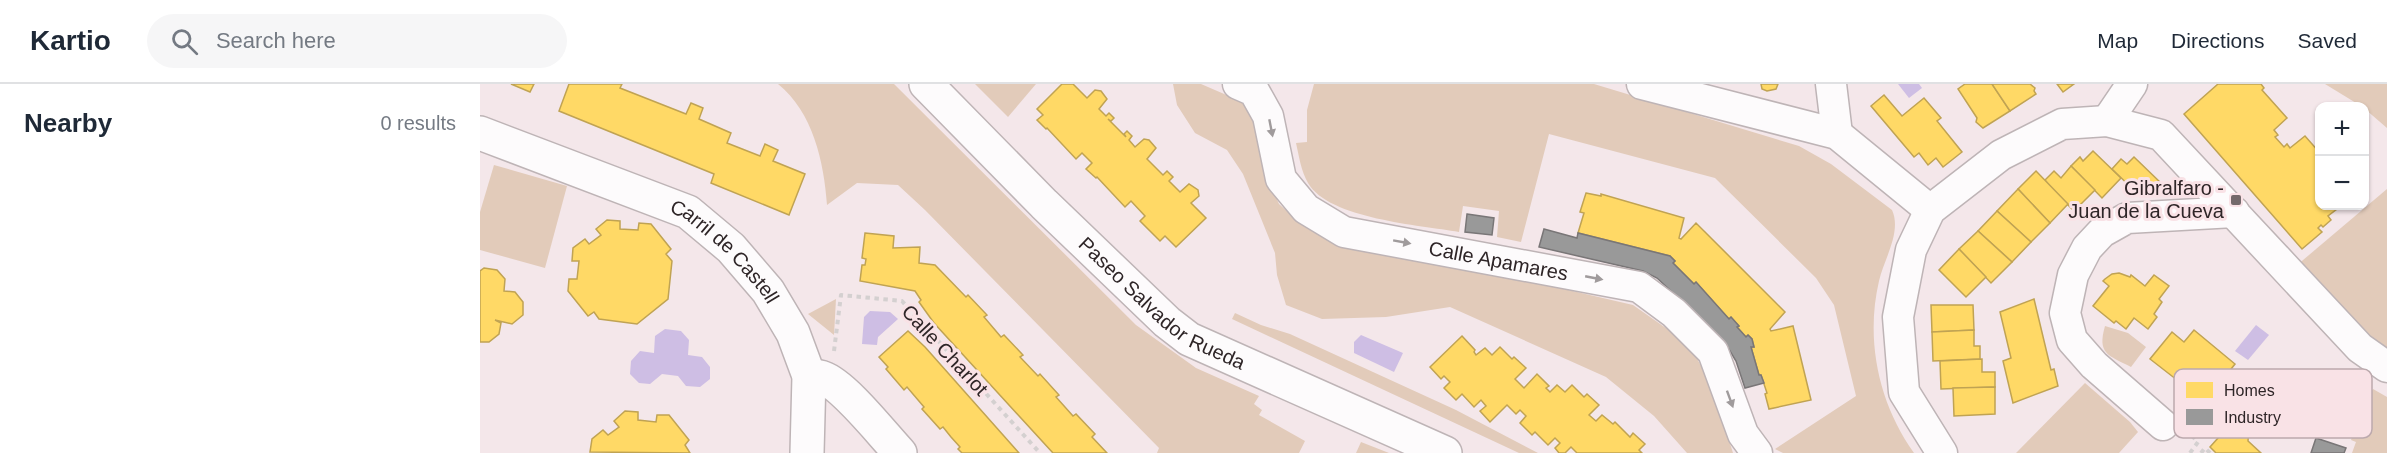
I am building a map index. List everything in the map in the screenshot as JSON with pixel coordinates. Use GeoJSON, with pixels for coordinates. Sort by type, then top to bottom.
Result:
{"type":"FeatureCollection","features":[{"type":"Feature","properties":{"kind":"main road","name":"Paseo Salvador Rueda"},"geometry":{"type":"LineString","coordinates":[[926,84],[1052,212],[1167,322],[1189,339],[1445,453]]}},
{"type":"Feature","properties":{"kind":"main road","name":"Carril de Castell"},"geometry":{"type":"LineString","coordinates":[[480,133],[688,212],[731,248],[768,291],[819,378],[850,399],[900,453]]}},
{"type":"Feature","properties":{"kind":"main road"},"geometry":{"type":"LineString","coordinates":[[807,453],[819,378]]}},
{"type":"Feature","properties":{"kind":"street","name":"Calle Apamares"},"geometry":{"type":"LineString","coordinates":[[1238,84],[1254,91],[1268,116],[1281,179],[1306,209],[1344,232],[1639,287],[1674,313],[1713,352],[1743,434],[1757,453]]}},
{"type":"Feature","properties":{"kind":"street"},"geometry":{"type":"LineString","coordinates":[[1642,84],[1837,134],[1930,210]]}},
{"type":"Feature","properties":{"kind":"street"},"geometry":{"type":"LineString","coordinates":[[1831,84],[1837,134]]}},
{"type":"Feature","properties":{"kind":"street"},"geometry":{"type":"LineString","coordinates":[[2107,121],[2132,84]]}},
{"type":"Feature","properties":{"kind":"street"},"geometry":{"type":"LineString","coordinates":[[1942,453],[1904,392],[1898,317],[1911,250],[1930,210],[2001,155],[2062,123],[2107,121],[2161,135],[2360,348],[2387,367]]}},
{"type":"Feature","properties":{"kind":"street"},"geometry":{"type":"LineString","coordinates":[[2163,425],[2094,364],[2072,340],[2065,313],[2073,275],[2086,249],[2102,231],[2127,218],[2234,212]]}},
{"type":"Feature","properties":{"kind":"path","name":"Calle Charlot"},"geometry":{"type":"LineString","coordinates":[[819,378],[841,295],[902,301],[1040,453]]}},
{"type":"Feature","properties":{"kind":"path"},"geometry":{"type":"LineString","coordinates":[[2201,453],[2205,448],[2210,453]]}},
{"type":"Feature","properties":{"kind":"shaded area"},"geometry":{"type":"Polygon","coordinates":[[[778,84],[894,84],[1136,325],[1196,368],[1259,396],[1254,404],[1262,410],[1259,415],[1305,441],[1299,453],[1157,453],[1159,448],[898,185],[857,183],[827,205],[823,172],[815,139],[800,109],[778,84]]]}},
{"type":"Feature","properties":{"kind":"shaded area"},"geometry":{"type":"Polygon","coordinates":[[[975,84],[1036,84],[1008,117],[975,84]]]}},
{"type":"Feature","properties":{"kind":"shaded area"},"geometry":{"type":"Polygon","coordinates":[[[1173,84],[1201,84],[1245,103],[1256,118],[1264,171],[1279,204],[1298,221],[1339,246],[1416,258],[1521,279],[1633,305],[1673,333],[1695,355],[1711,384],[1733,453],[1687,453],[1654,416],[1606,377],[1450,307],[1386,317],[1322,319],[1286,305],[1277,275],[1275,253],[1243,174],[1227,150],[1195,133],[1177,105],[1173,84]]]}},
{"type":"Feature","properties":{"kind":"shaded area"},"geometry":{"type":"Polygon","coordinates":[[[1314,84],[1594,84],[1799,146],[1831,164],[1892,210],[1895,218],[1894,236],[1881,273],[1875,304],[1875,349],[1884,393],[1902,434],[1914,453],[1783,453],[1775,449],[1856,396],[1834,305],[1816,278],[1715,178],[1549,134],[1521,242],[1497,237],[1499,211],[1463,206],[1459,232],[1377,218],[1335,205],[1319,195],[1308,183],[1300,163],[1296,143],[1307,142],[1307,110],[1314,84]]]}},
{"type":"Feature","properties":{"kind":"shaded area"},"geometry":{"type":"Polygon","coordinates":[[[1898,84],[1919,84],[1922,88],[1909,98],[1898,84]]]}},
{"type":"Feature","properties":{"kind":"shaded area"},"geometry":{"type":"Polygon","coordinates":[[[2325,84],[2387,84],[2387,128],[2369,112],[2369,102],[2354,102],[2325,84]]]}},
{"type":"Feature","properties":{"kind":"shaded area"},"geometry":{"type":"Polygon","coordinates":[[[494,165],[567,186],[545,268],[480,250],[480,212],[494,165]]]}},
{"type":"Feature","properties":{"kind":"shaded area"},"geometry":{"type":"Polygon","coordinates":[[[2387,189],[2387,354],[2296,266],[2362,210],[2369,210],[2369,204],[2387,189]]]}},
{"type":"Feature","properties":{"kind":"shaded area"},"geometry":{"type":"Polygon","coordinates":[[[836,299],[834,335],[808,314],[836,299]]]}},
{"type":"Feature","properties":{"kind":"shaded area"},"geometry":{"type":"Polygon","coordinates":[[[870,311],[890,312],[898,319],[878,337],[877,345],[862,344],[864,317],[870,311]]]}},
{"type":"Feature","properties":{"kind":"shaded area"},"geometry":{"type":"Polygon","coordinates":[[[1235,313],[1261,325],[1290,334],[1456,410],[1538,453],[1519,453],[1232,319],[1235,313]]]}},
{"type":"Feature","properties":{"kind":"shaded area"},"geometry":{"type":"Polygon","coordinates":[[[2256,325],[2269,335],[2248,360],[2235,351],[2256,325]]]}},
{"type":"Feature","properties":{"kind":"shaded area"},"geometry":{"type":"Polygon","coordinates":[[[2105,326],[2128,333],[2146,347],[2131,367],[2106,352],[2102,343],[2105,326]]]}},
{"type":"Feature","properties":{"kind":"shaded area"},"geometry":{"type":"Polygon","coordinates":[[[665,329],[681,331],[689,340],[688,355],[702,357],[710,367],[710,379],[700,387],[686,386],[678,376],[662,374],[650,384],[639,383],[630,374],[631,361],[640,351],[654,353],[655,336],[665,329]]]}},
{"type":"Feature","properties":{"kind":"shaded area"},"geometry":{"type":"Polygon","coordinates":[[[1361,335],[1403,353],[1394,372],[1354,353],[1354,342],[1361,335]]]}},
{"type":"Feature","properties":{"kind":"shaded area"},"geometry":{"type":"Polygon","coordinates":[[[2085,383],[2130,422],[2138,432],[2119,453],[2016,453],[2085,383]]]}},
{"type":"Feature","properties":{"kind":"shaded area"},"geometry":{"type":"Polygon","coordinates":[[[2372,390],[2387,397],[2387,453],[2352,453],[2356,442],[2351,440],[2352,438],[2372,438],[2372,390]]]}},
{"type":"Feature","properties":{"kind":"shaded area"},"geometry":{"type":"Polygon","coordinates":[[[1361,442],[1389,453],[1356,453],[1361,442]]]}},
{"type":"Feature","properties":{"kind":"building: Homes"},"geometry":{"type":"Polygon","coordinates":[[[511,84],[534,84],[530,92],[511,84]]]}},
{"type":"Feature","properties":{"kind":"building: Homes"},"geometry":{"type":"Polygon","coordinates":[[[569,84],[622,84],[620,88],[686,114],[691,103],[703,108],[699,119],[731,133],[727,143],[760,156],[765,144],[778,150],[773,161],[805,174],[789,215],[711,183],[714,174],[559,111],[569,84]]]}},
{"type":"Feature","properties":{"kind":"building: Homes"},"geometry":{"type":"Polygon","coordinates":[[[1062,84],[1073,84],[1087,98],[1095,90],[1101,91],[1107,99],[1099,109],[1106,116],[1109,113],[1114,118],[1111,121],[1108,119],[1126,137],[1124,134],[1127,131],[1132,136],[1129,140],[1135,147],[1144,139],[1149,140],[1156,148],[1147,159],[1163,175],[1167,171],[1173,177],[1169,181],[1180,192],[1189,184],[1198,190],[1199,196],[1191,203],[1206,218],[1176,247],[1165,236],[1160,241],[1140,221],[1145,216],[1131,201],[1125,207],[1097,177],[1086,169],[1092,163],[1082,153],[1076,159],[1037,120],[1043,115],[1037,109],[1062,84]]]}},
{"type":"Feature","properties":{"kind":"building: Homes"},"geometry":{"type":"Polygon","coordinates":[[[1761,84],[1778,84],[1776,89],[1767,91],[1762,89],[1761,84]]]}},
{"type":"Feature","properties":{"kind":"building: Homes"},"geometry":{"type":"Polygon","coordinates":[[[1965,84],[1992,84],[2010,111],[1983,128],[1976,122],[1977,118],[1958,89],[1965,84]]]}},
{"type":"Feature","properties":{"kind":"building: Homes"},"geometry":{"type":"Polygon","coordinates":[[[1992,84],[2030,84],[2035,88],[2036,94],[2010,111],[1992,84]]]}},
{"type":"Feature","properties":{"kind":"building: Homes"},"geometry":{"type":"Polygon","coordinates":[[[2057,84],[2074,84],[2063,92],[2057,84]]]}},
{"type":"Feature","properties":{"kind":"building: Homes"},"geometry":{"type":"Polygon","coordinates":[[[2218,84],[2261,84],[2264,88],[2262,90],[2287,118],[2274,130],[2278,135],[2275,137],[2284,147],[2287,144],[2290,148],[2305,136],[2315,147],[2315,210],[2336,210],[2328,216],[2331,220],[2318,228],[2322,232],[2302,249],[2184,114],[2218,84]]]}},
{"type":"Feature","properties":{"kind":"building: Homes"},"geometry":{"type":"Polygon","coordinates":[[[1884,95],[1902,116],[1924,98],[1941,118],[1937,121],[1962,152],[1943,167],[1936,158],[1928,165],[1919,153],[1914,157],[1871,106],[1884,95]]]}},
{"type":"Feature","properties":{"kind":"building: Homes"},"geometry":{"type":"Polygon","coordinates":[[[2093,151],[2121,178],[2102,198],[2071,166],[2080,157],[2083,161],[2093,151]]]}},
{"type":"Feature","properties":{"kind":"building: Homes"},"geometry":{"type":"Polygon","coordinates":[[[2134,157],[2162,184],[2155,192],[2150,187],[2140,196],[2112,169],[2121,159],[2127,164],[2134,157]]]}},
{"type":"Feature","properties":{"kind":"building: Homes"},"geometry":{"type":"Polygon","coordinates":[[[2071,166],[2095,190],[2074,211],[2045,180],[2054,171],[2061,178],[2071,166]]]}},
{"type":"Feature","properties":{"kind":"building: Homes"},"geometry":{"type":"Polygon","coordinates":[[[2036,171],[2068,204],[2050,223],[2018,189],[2036,171]]]}},
{"type":"Feature","properties":{"kind":"building: Homes"},"geometry":{"type":"Polygon","coordinates":[[[2018,189],[2050,223],[2031,242],[1997,211],[2018,189]]]}},
{"type":"Feature","properties":{"kind":"building: Homes"},"geometry":{"type":"Polygon","coordinates":[[[1586,193],[1601,196],[1601,194],[1684,218],[1679,238],[1681,239],[1696,223],[1785,312],[1770,329],[1771,331],[1793,326],[1811,400],[1769,409],[1765,394],[1767,393],[1751,347],[1754,347],[1752,339],[1748,335],[1746,337],[1731,317],[1729,319],[1696,282],[1694,284],[1673,263],[1675,261],[1670,256],[1578,233],[1584,213],[1580,212],[1586,193]]]}},
{"type":"Feature","properties":{"kind":"building: Homes"},"geometry":{"type":"Polygon","coordinates":[[[1997,211],[2031,242],[2012,262],[1978,231],[1997,211]]]}},
{"type":"Feature","properties":{"kind":"building: Homes"},"geometry":{"type":"Polygon","coordinates":[[[607,220],[620,221],[620,229],[638,230],[639,223],[651,224],[671,249],[666,254],[672,261],[668,299],[637,324],[599,319],[594,312],[588,316],[568,291],[569,279],[577,279],[579,261],[572,261],[573,248],[585,239],[589,244],[601,235],[596,229],[607,220]]]}},
{"type":"Feature","properties":{"kind":"building: Homes"},"geometry":{"type":"Polygon","coordinates":[[[1978,231],[2012,262],[1991,283],[1959,249],[1978,231]]]}},
{"type":"Feature","properties":{"kind":"building: Homes"},"geometry":{"type":"Polygon","coordinates":[[[865,233],[894,236],[893,248],[920,247],[919,263],[935,265],[966,297],[968,295],[987,315],[984,317],[1001,337],[1004,335],[1023,355],[1020,357],[1059,395],[1056,397],[1073,416],[1076,414],[1095,434],[1092,437],[1107,453],[1053,453],[934,323],[919,302],[921,300],[915,291],[860,281],[862,265],[865,265],[866,259],[862,258],[865,233]]]}},
{"type":"Feature","properties":{"kind":"building: Homes"},"geometry":{"type":"Polygon","coordinates":[[[1959,249],[1986,277],[1966,297],[1939,270],[1959,249]]]}},
{"type":"Feature","properties":{"kind":"building: Homes"},"geometry":{"type":"Polygon","coordinates":[[[484,268],[497,270],[505,279],[504,291],[515,292],[523,302],[523,315],[512,324],[495,320],[501,323],[499,334],[489,342],[480,342],[480,271],[484,268]]]}},
{"type":"Feature","properties":{"kind":"building: Homes"},"geometry":{"type":"Polygon","coordinates":[[[2119,273],[2130,277],[2131,275],[2145,286],[2154,275],[2169,286],[2159,299],[2162,302],[2154,314],[2157,317],[2148,329],[2134,318],[2126,329],[2116,321],[2114,323],[2093,306],[2109,286],[2103,281],[2112,274],[2119,273]]]}},
{"type":"Feature","properties":{"kind":"building: Homes"},"geometry":{"type":"Polygon","coordinates":[[[2034,299],[2051,370],[2054,369],[2058,386],[2013,403],[2003,361],[2011,358],[2000,312],[2034,299]]]}},
{"type":"Feature","properties":{"kind":"building: Homes"},"geometry":{"type":"Polygon","coordinates":[[[1931,305],[1973,305],[1974,330],[1932,332],[1931,305]]]}},
{"type":"Feature","properties":{"kind":"building: Homes"},"geometry":{"type":"Polygon","coordinates":[[[1974,330],[1974,346],[1980,346],[1980,359],[1933,361],[1932,332],[1974,330]]]}},
{"type":"Feature","properties":{"kind":"building: Homes"},"geometry":{"type":"Polygon","coordinates":[[[2194,330],[2235,364],[2231,369],[2174,369],[2174,378],[2150,359],[2172,332],[2184,342],[2194,330]]]}},
{"type":"Feature","properties":{"kind":"building: Homes"},"geometry":{"type":"Polygon","coordinates":[[[908,331],[925,347],[1019,453],[962,453],[958,449],[960,447],[943,427],[940,429],[922,409],[924,407],[907,387],[904,390],[879,357],[908,331]]]}},
{"type":"Feature","properties":{"kind":"building: Homes"},"geometry":{"type":"Polygon","coordinates":[[[1462,336],[1475,350],[1476,355],[1485,348],[1492,355],[1500,347],[1512,359],[1514,357],[1526,368],[1515,379],[1524,388],[1537,374],[1549,386],[1546,388],[1550,392],[1557,385],[1565,392],[1572,385],[1584,397],[1587,394],[1599,405],[1589,415],[1596,421],[1602,415],[1613,424],[1615,422],[1630,437],[1633,433],[1645,444],[1639,450],[1642,453],[1577,453],[1571,447],[1565,453],[1559,453],[1555,448],[1560,443],[1555,438],[1548,445],[1535,432],[1532,435],[1520,423],[1526,416],[1520,410],[1516,414],[1507,405],[1490,422],[1480,411],[1486,406],[1481,400],[1474,407],[1462,394],[1456,400],[1444,388],[1450,382],[1444,376],[1441,379],[1430,367],[1462,336]]]}},
{"type":"Feature","properties":{"kind":"building: Homes"},"geometry":{"type":"Polygon","coordinates":[[[1982,359],[1982,372],[1995,372],[1995,387],[1941,389],[1940,361],[1982,359]]]}},
{"type":"Feature","properties":{"kind":"building: Homes"},"geometry":{"type":"Polygon","coordinates":[[[1995,387],[1995,414],[1954,416],[1953,388],[1995,387]]]}},
{"type":"Feature","properties":{"kind":"building: Homes"},"geometry":{"type":"Polygon","coordinates":[[[625,411],[638,412],[638,420],[656,422],[657,415],[669,415],[689,440],[685,445],[690,453],[590,452],[592,439],[603,430],[608,435],[619,427],[614,421],[625,411]]]}},
{"type":"Feature","properties":{"kind":"building: Homes"},"geometry":{"type":"Polygon","coordinates":[[[2218,438],[2248,438],[2248,441],[2261,453],[2216,453],[2210,447],[2218,438]]]}},
{"type":"Feature","properties":{"kind":"building: Industry"},"geometry":{"type":"Polygon","coordinates":[[[1467,214],[1494,218],[1492,235],[1465,232],[1467,214]]]}},
{"type":"Feature","properties":{"kind":"building: Industry"},"geometry":{"type":"Polygon","coordinates":[[[1544,229],[1577,238],[1578,233],[1670,256],[1675,261],[1673,263],[1694,284],[1696,282],[1729,319],[1731,317],[1746,337],[1748,335],[1752,339],[1754,347],[1751,347],[1759,375],[1764,383],[1745,388],[1736,361],[1727,346],[1657,278],[1643,271],[1539,247],[1544,229]]]}},
{"type":"Feature","properties":{"kind":"building: Industry"},"geometry":{"type":"Polygon","coordinates":[[[2316,438],[2346,448],[2344,453],[2311,453],[2316,438]]]}},
{"type":"Feature","properties":{"kind":"place","name":"Gibralfaro - Juan de la Cueva"},"geometry":{"type":"Point","coordinates":[2236,200]}}]}
